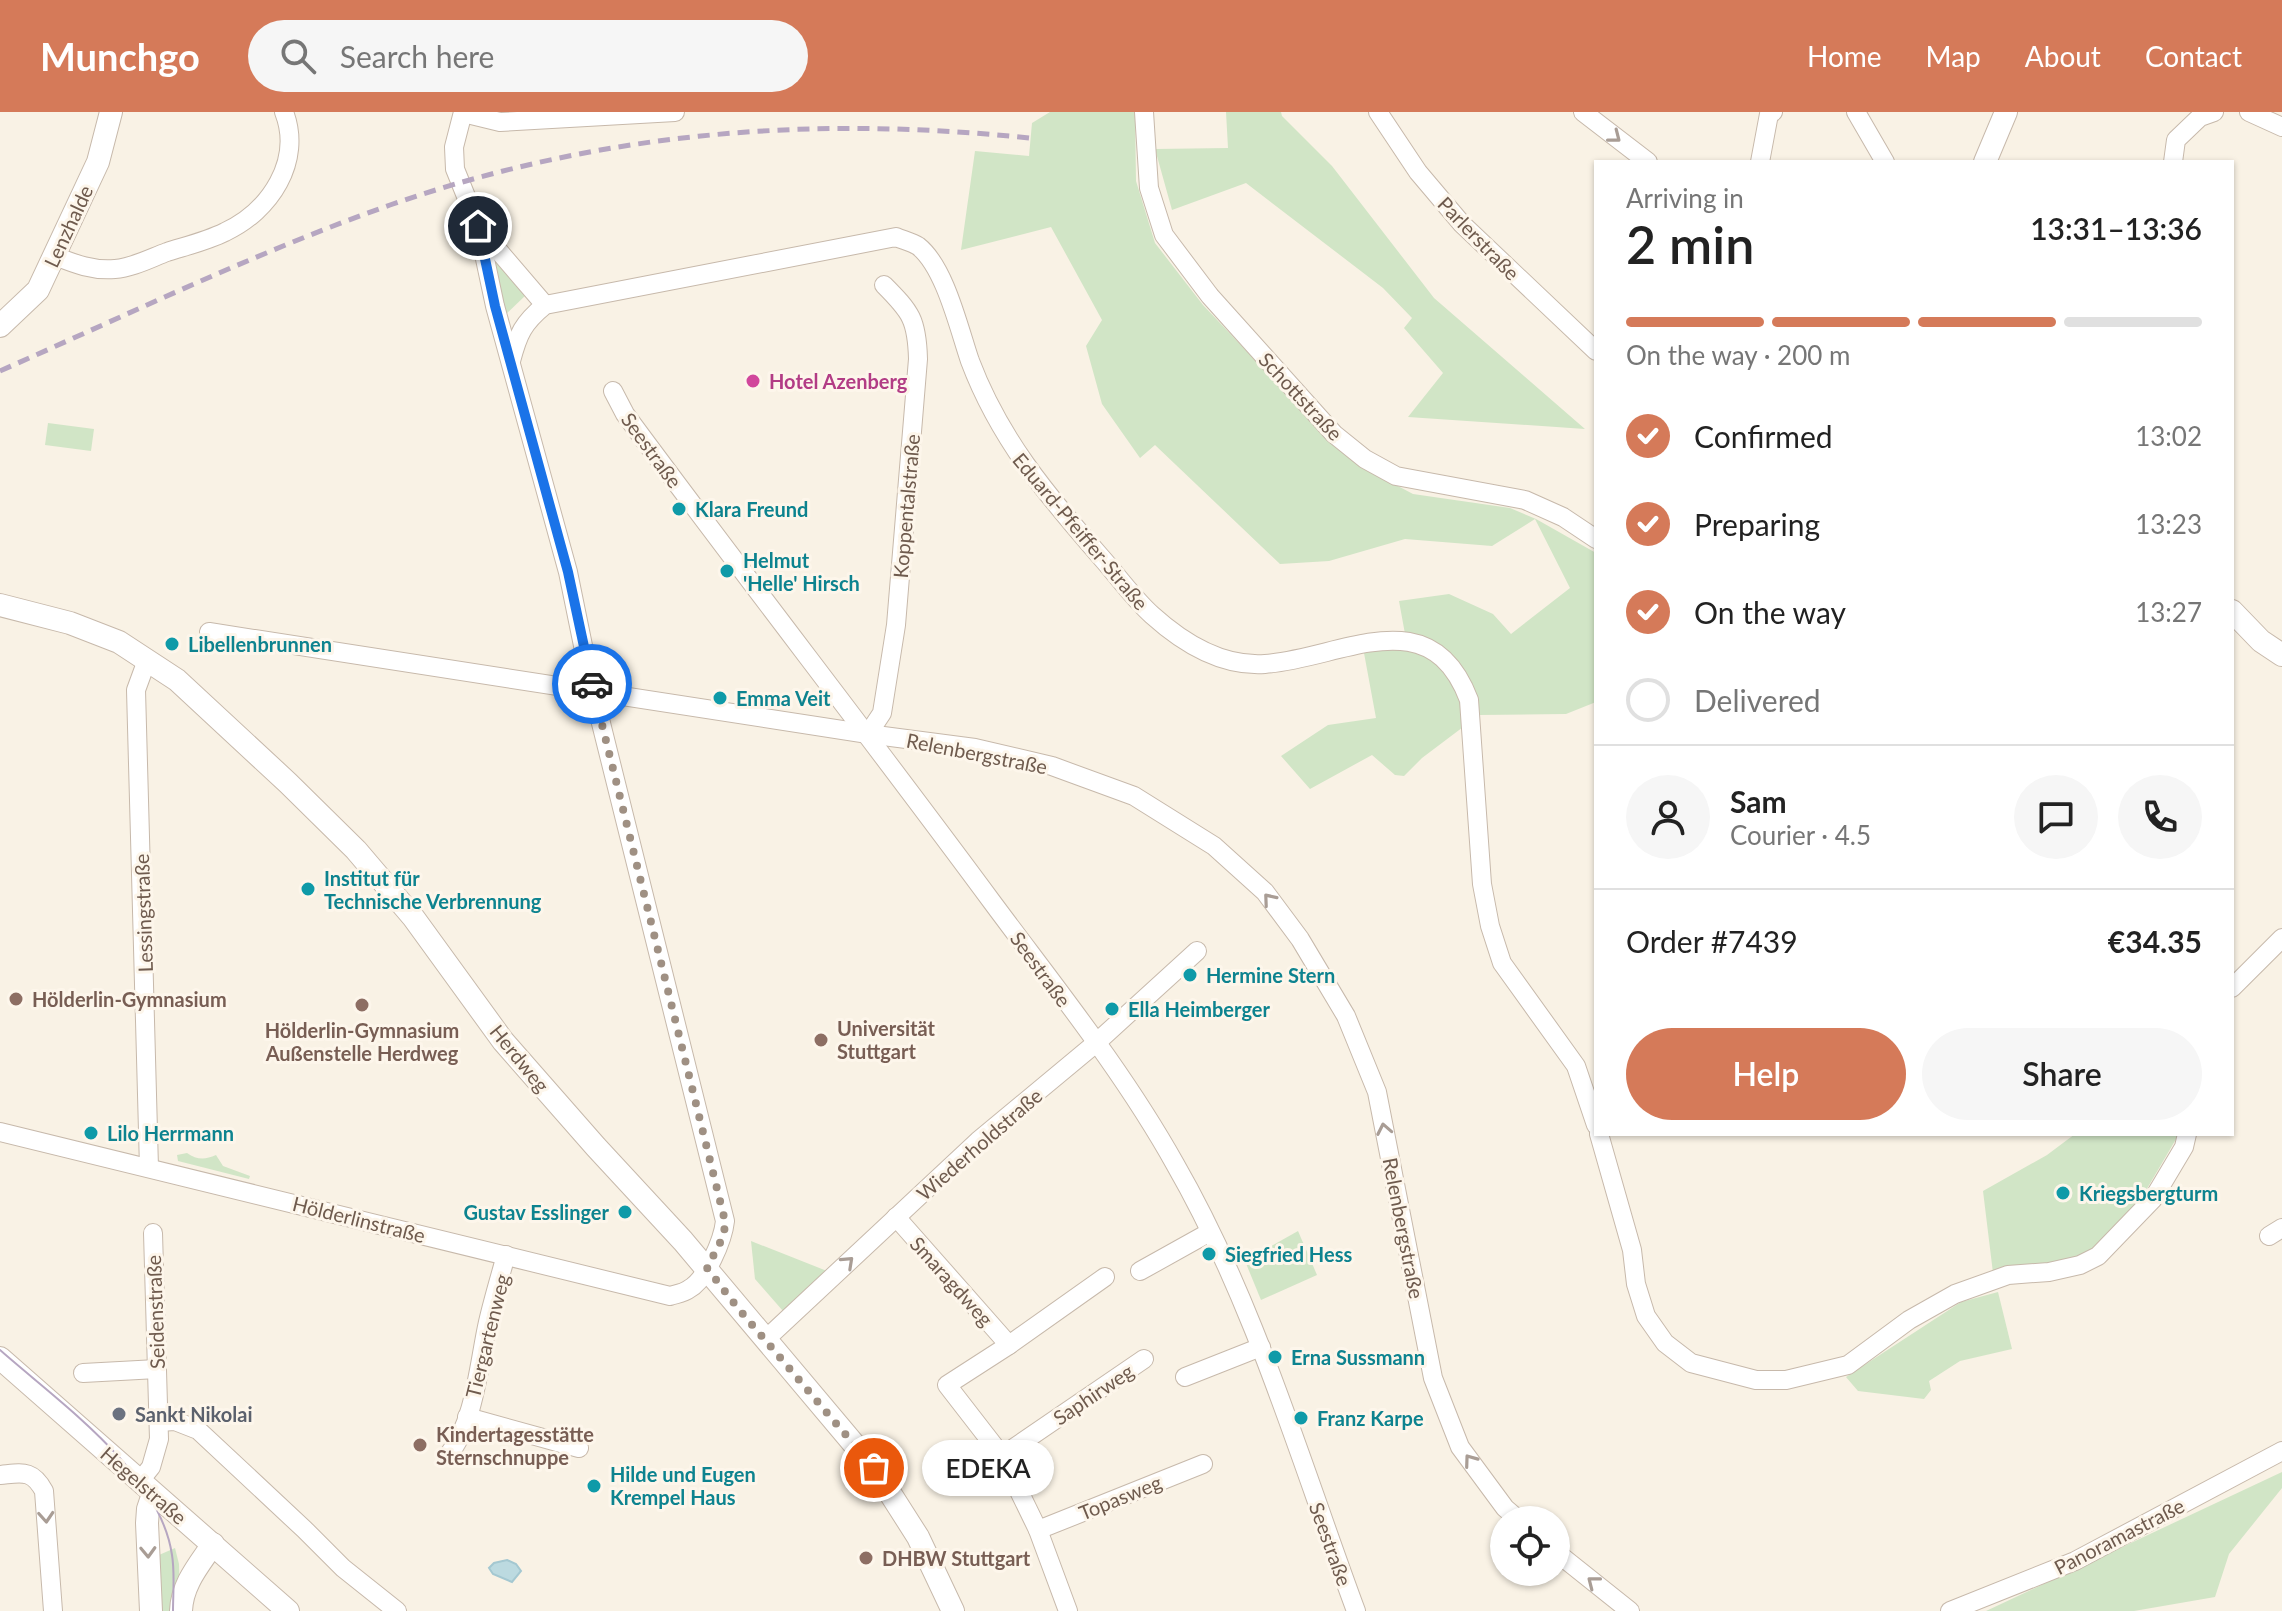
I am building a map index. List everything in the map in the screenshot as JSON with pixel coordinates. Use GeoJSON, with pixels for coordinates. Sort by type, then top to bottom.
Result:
{"type":"FeatureCollection","features":[{"type":"Feature","properties":{"kind":"street","name":"Lenzhalde"},"geometry":{"type":"LineString","coordinates":[[0,326],[38,290],[98,162],[111,112]]}},
{"type":"Feature","properties":{"kind":"street"},"geometry":{"type":"LineString","coordinates":[[55,256],[97,270],[118,269],[226,232],[256,212],[274,191],[287,167],[290,142],[284,112]]}},
{"type":"Feature","properties":{"kind":"street"},"geometry":{"type":"LineString","coordinates":[[675,112],[500,122],[463,112],[454,147],[455,169],[478,226],[510,364],[568,572],[594,692],[725,1221],[724,1235],[707,1268]]}},
{"type":"Feature","properties":{"kind":"street","name":"Schottstraße"},"geometry":{"type":"LineString","coordinates":[[1144,112],[1149,188],[1164,235],[1210,296],[1342,441],[1372,464],[1396,476],[1525,500],[1563,517],[1594,538]]}},
{"type":"Feature","properties":{"kind":"street","name":"Parlerstraße"},"geometry":{"type":"LineString","coordinates":[[1378,112],[1418,172],[1462,224],[1594,349]]}},
{"type":"Feature","properties":{"kind":"street"},"geometry":{"type":"LineString","coordinates":[[1583,112],[1645,160]]}},
{"type":"Feature","properties":{"kind":"street"},"geometry":{"type":"LineString","coordinates":[[1760,160],[1769,114],[1773,112]]}},
{"type":"Feature","properties":{"kind":"street"},"geometry":{"type":"LineString","coordinates":[[1856,112],[1884,160]]}},
{"type":"Feature","properties":{"kind":"street"},"geometry":{"type":"LineString","coordinates":[[1986,160],[2006,112]]}},
{"type":"Feature","properties":{"kind":"street"},"geometry":{"type":"LineString","coordinates":[[2173,160],[2176,140],[2200,117],[2214,112]]}},
{"type":"Feature","properties":{"kind":"street"},"geometry":{"type":"LineString","coordinates":[[2249,112],[2282,127]]}},
{"type":"Feature","properties":{"kind":"street"},"geometry":{"type":"LineString","coordinates":[[478,226],[545,305],[527,320],[517,337],[510,364]]}},
{"type":"Feature","properties":{"kind":"street","name":"Eduard-Pfeiffer-Straße"},"geometry":{"type":"LineString","coordinates":[[545,305],[896,237],[917,245],[931,260],[988,405],[1015,451],[1057,507],[1159,621],[1188,644],[1225,660],[1264,664],[1403,639],[1431,649],[1461,677],[1469,700],[1482,884],[1490,926],[1502,963],[1576,1066],[1594,1119]]}},
{"type":"Feature","properties":{"kind":"street","name":"Koppentalstraße"},"geometry":{"type":"LineString","coordinates":[[868,734],[882,713],[896,625],[918,359],[917,334],[908,309],[884,285]]}},
{"type":"Feature","properties":{"kind":"street","name":"Seestraße"},"geometry":{"type":"LineString","coordinates":[[613,391],[625,414],[733,561],[868,734],[1096,1043],[1175,1164],[1210,1232],[1261,1347],[1356,1611]]}},
{"type":"Feature","properties":{"kind":"street","name":"Herdweg"},"geometry":{"type":"LineString","coordinates":[[0,605],[70,623],[119,642],[177,680],[356,850],[413,917],[503,1041],[707,1268],[874,1468],[918,1537],[953,1611]]}},
{"type":"Feature","properties":{"kind":"street"},"geometry":{"type":"LineString","coordinates":[[2234,613],[2261,641],[2282,655]]}},
{"type":"Feature","properties":{"kind":"street","name":"Relenbergstraße"},"geometry":{"type":"LineString","coordinates":[[209,632],[975,748],[1052,766],[1134,796],[1214,846],[1265,892],[1300,939],[1346,1016],[1377,1092],[1433,1378],[1460,1447],[1504,1506]]}},
{"type":"Feature","properties":{"kind":"street","name":"Lessingstraße"},"geometry":{"type":"LineString","coordinates":[[147,660],[136,690],[149,1168]]}},
{"type":"Feature","properties":{"kind":"street"},"geometry":{"type":"LineString","coordinates":[[2234,986],[2282,938]]}},
{"type":"Feature","properties":{"kind":"street","name":"Wiederholdstraße"},"geometry":{"type":"LineString","coordinates":[[765,1340],[978,1141],[1096,1043],[1197,951]]}},
{"type":"Feature","properties":{"kind":"street","name":"Hölderlinstraße"},"geometry":{"type":"LineString","coordinates":[[0,1132],[670,1296],[692,1288],[707,1268]]}},
{"type":"Feature","properties":{"kind":"street"},"geometry":{"type":"LineString","coordinates":[[1600,1136],[1632,1250],[1636,1284],[1646,1316],[1665,1343],[1691,1363],[1705,1368],[1756,1380],[1786,1380],[1848,1365],[1909,1320],[1955,1294],[2008,1275],[2049,1272],[2080,1265],[2098,1256],[2153,1199],[2184,1147],[2187,1136]]}},
{"type":"Feature","properties":{"kind":"street","name":"Smaragdweg"},"geometry":{"type":"LineString","coordinates":[[896,1217],[1009,1345]]}},
{"type":"Feature","properties":{"kind":"street"},"geometry":{"type":"LineString","coordinates":[[1140,1271],[1210,1232]]}},
{"type":"Feature","properties":{"kind":"street","name":"Seidenstraße"},"geometry":{"type":"LineString","coordinates":[[151,1611],[146,1488],[156,1452],[159,1422],[153,1233]]}},
{"type":"Feature","properties":{"kind":"street","name":"Tiergartenweg"},"geometry":{"type":"LineString","coordinates":[[449,1454],[461,1440],[506,1255]]}},
{"type":"Feature","properties":{"kind":"street","name":"Smaragdweg"},"geometry":{"type":"LineString","coordinates":[[1002,1456],[947,1385],[1105,1277]]}},
{"type":"Feature","properties":{"kind":"street"},"geometry":{"type":"LineString","coordinates":[[1185,1377],[1261,1347]]}},
{"type":"Feature","properties":{"kind":"street","name":"Hegelstraße"},"geometry":{"type":"LineString","coordinates":[[0,1358],[9,1376],[213,1544],[288,1611]]}},
{"type":"Feature","properties":{"kind":"street","name":"Saphirweg"},"geometry":{"type":"LineString","coordinates":[[1002,1456],[1144,1359]]}},
{"type":"Feature","properties":{"kind":"street"},"geometry":{"type":"LineString","coordinates":[[83,1373],[157,1369]]}},
{"type":"Feature","properties":{"kind":"street","name":"Tiergartenweg"},"geometry":{"type":"LineString","coordinates":[[467,1417],[579,1448]]}},
{"type":"Feature","properties":{"kind":"street"},"geometry":{"type":"LineString","coordinates":[[159,1422],[175,1421],[198,1430],[343,1568],[397,1611]]}},
{"type":"Feature","properties":{"kind":"street","name":"Panoramastraße"},"geometry":{"type":"LineString","coordinates":[[1950,1611],[2075,1561],[2282,1451]]}},
{"type":"Feature","properties":{"kind":"street"},"geometry":{"type":"LineString","coordinates":[[1002,1456],[1038,1530],[1068,1611]]}},
{"type":"Feature","properties":{"kind":"street","name":"Topasweg"},"geometry":{"type":"LineString","coordinates":[[1038,1530],[1203,1464]]}},
{"type":"Feature","properties":{"kind":"street"},"geometry":{"type":"LineString","coordinates":[[0,1475],[31,1475],[44,1491],[53,1611]]}},
{"type":"Feature","properties":{"kind":"street"},"geometry":{"type":"LineString","coordinates":[[181,1611],[186,1584],[213,1544]]}},
{"type":"Feature","properties":{"kind":"street"},"geometry":{"type":"LineString","coordinates":[[1570,1563],[1630,1611]]}},
{"type":"Feature","properties":{"kind":"green space"},"geometry":{"type":"Polygon","coordinates":[[[1050,112],[1135,112],[1136,181],[1155,243],[1203,305],[1290,397],[1379,476],[1413,494],[1510,508],[1536,519],[1594,552],[1594,703],[1566,714],[1479,715],[1422,758],[1404,776],[1395,775],[1372,755],[1310,789],[1281,756],[1328,725],[1376,718],[1364,653],[1407,645],[1399,601],[1449,594],[1493,614],[1511,634],[1570,588],[1535,519],[1492,546],[1405,539],[1329,561],[1280,564],[1155,445],[1140,458],[1102,404],[1086,346],[1102,320],[1051,227],[961,250],[975,151],[1029,156],[1032,123],[1050,112]]]}},
{"type":"Feature","properties":{"kind":"green space"},"geometry":{"type":"Polygon","coordinates":[[[1226,112],[1281,112],[1332,166],[1434,298],[1585,429],[1408,417],[1443,373],[1404,328],[1412,318],[1383,288],[1246,183],[1172,210],[1155,149],[1228,148],[1226,112]]]}},
{"type":"Feature","properties":{"kind":"green space"},"geometry":{"type":"Polygon","coordinates":[[[501,258],[527,294],[504,316],[490,263],[501,258]]]}},
{"type":"Feature","properties":{"kind":"green space"},"geometry":{"type":"Polygon","coordinates":[[[48,423],[94,429],[91,451],[45,445],[48,423]]]}},
{"type":"Feature","properties":{"kind":"green space"},"geometry":{"type":"Polygon","coordinates":[[[2072,1136],[2178,1136],[2145,1192],[2097,1248],[2068,1261],[1993,1273],[1983,1191],[2047,1155],[2072,1136]]]}},
{"type":"Feature","properties":{"kind":"green space"},"geometry":{"type":"Polygon","coordinates":[[[187,1153],[201,1158],[216,1155],[223,1166],[250,1176],[249,1179],[178,1161],[177,1155],[187,1153]]]}},
{"type":"Feature","properties":{"kind":"green space"},"geometry":{"type":"Polygon","coordinates":[[[1298,1231],[1317,1275],[1261,1300],[1245,1261],[1298,1231]]]}},
{"type":"Feature","properties":{"kind":"green space"},"geometry":{"type":"Polygon","coordinates":[[[751,1241],[827,1271],[783,1311],[755,1279],[751,1241]]]}},
{"type":"Feature","properties":{"kind":"green space"},"geometry":{"type":"Polygon","coordinates":[[[1998,1292],[2012,1349],[1960,1361],[1929,1381],[1931,1390],[1924,1399],[1858,1391],[1846,1377],[1961,1302],[1998,1292]]]}},
{"type":"Feature","properties":{"kind":"green space"},"geometry":{"type":"Polygon","coordinates":[[[2282,1472],[2282,1488],[2229,1554],[2215,1597],[2134,1611],[1986,1611],[2282,1472]]]}},
{"type":"Feature","properties":{"kind":"green space"},"geometry":{"type":"Polygon","coordinates":[[[175,1548],[179,1564],[180,1611],[160,1611],[159,1555],[175,1548]]]}},
{"type":"Feature","properties":{"kind":"water"},"geometry":{"type":"Polygon","coordinates":[[[507,1560],[516,1564],[521,1571],[512,1582],[493,1574],[489,1568],[494,1563],[507,1560]]]}},
{"type":"Feature","properties":{"kind":"tram line"},"geometry":{"type":"LineString","coordinates":[[0,1350],[104,1441],[148,1495],[164,1525],[172,1555],[173,1611]]}},
{"type":"Feature","properties":{"kind":"railway"},"geometry":{"type":"LineString","coordinates":[[0,371],[340,223],[469,180],[548,160],[626,146],[786,130],[866,128],[1029,138]]}},
{"type":"Feature","properties":{"kind":"way so far"},"geometry":{"type":"LineString","coordinates":[[592,684],[725,1221],[724,1235],[707,1268],[874,1468]]}},
{"type":"Feature","properties":{"kind":"place","name":"Hotel Azenberg"},"geometry":{"type":"Point","coordinates":[753,381]}},
{"type":"Feature","properties":{"kind":"place","name":"Klara Freund"},"geometry":{"type":"Point","coordinates":[679,509]}},
{"type":"Feature","properties":{"kind":"place","name":"Helmut 'Helle' Hirsch"},"geometry":{"type":"Point","coordinates":[727,571]}},
{"type":"Feature","properties":{"kind":"place","name":"Libellenbrunnen"},"geometry":{"type":"Point","coordinates":[172,644]}},
{"type":"Feature","properties":{"kind":"place","name":"Emma Veit"},"geometry":{"type":"Point","coordinates":[720,698]}},
{"type":"Feature","properties":{"kind":"place","name":"Institut für Technische Verbrennung"},"geometry":{"type":"Point","coordinates":[308,889]}},
{"type":"Feature","properties":{"kind":"place","name":"Hermine Stern"},"geometry":{"type":"Point","coordinates":[1190,975]}},
{"type":"Feature","properties":{"kind":"place","name":"Hölderlin-Gymnasium"},"geometry":{"type":"Point","coordinates":[16,999]}},
{"type":"Feature","properties":{"kind":"place","name":"Hölderlin-Gymnasium Außenstelle Herdweg"},"geometry":{"type":"Point","coordinates":[362,1005]}},
{"type":"Feature","properties":{"kind":"place","name":"Ella Heimberger"},"geometry":{"type":"Point","coordinates":[1112,1009]}},
{"type":"Feature","properties":{"kind":"place","name":"Universität Stuttgart"},"geometry":{"type":"Point","coordinates":[821,1040]}},
{"type":"Feature","properties":{"kind":"place","name":"Lilo Herrmann"},"geometry":{"type":"Point","coordinates":[91,1133]}},
{"type":"Feature","properties":{"kind":"place","name":"Kriegsbergturm"},"geometry":{"type":"Point","coordinates":[2063,1193]}},
{"type":"Feature","properties":{"kind":"place","name":"Gustav Esslinger"},"geometry":{"type":"Point","coordinates":[625,1212]}},
{"type":"Feature","properties":{"kind":"place","name":"Siegfried Hess"},"geometry":{"type":"Point","coordinates":[1209,1254]}},
{"type":"Feature","properties":{"kind":"place","name":"Erna Sussmann"},"geometry":{"type":"Point","coordinates":[1275,1357]}},
{"type":"Feature","properties":{"kind":"place","name":"Sankt Nikolai"},"geometry":{"type":"Point","coordinates":[119,1414]}},
{"type":"Feature","properties":{"kind":"place","name":"Franz Karpe"},"geometry":{"type":"Point","coordinates":[1301,1418]}},
{"type":"Feature","properties":{"kind":"place","name":"Kindertagesstätte Sternschnuppe"},"geometry":{"type":"Point","coordinates":[420,1445]}},
{"type":"Feature","properties":{"kind":"place","name":"EDEKA"},"geometry":{"type":"Point","coordinates":[874,1468]}},
{"type":"Feature","properties":{"kind":"place","name":"Hilde und Eugen Krempel Haus"},"geometry":{"type":"Point","coordinates":[594,1486]}},
{"type":"Feature","properties":{"kind":"place","name":"DHBW Stuttgart"},"geometry":{"type":"Point","coordinates":[866,1558]}},
{"type":"Feature","properties":{"kind":"route"},"geometry":{"type":"LineString","coordinates":[[478,226],[495,306],[568,572],[592,684]]}}]}
